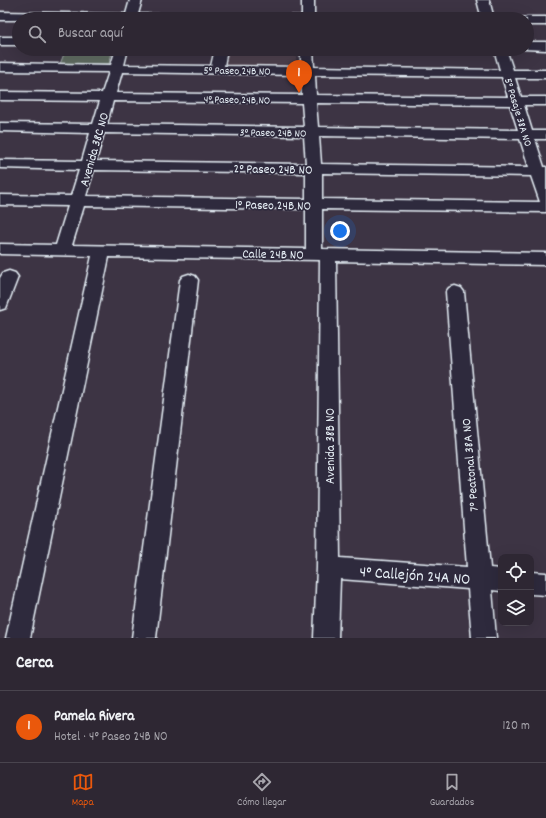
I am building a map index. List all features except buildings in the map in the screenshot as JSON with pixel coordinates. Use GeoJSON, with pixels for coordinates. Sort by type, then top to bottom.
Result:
{"type":"FeatureCollection","features":[{"type":"Feature","properties":{"kind":"street"},"geometry":{"type":"LineString","coordinates":[[133,12],[136,0]]}},
{"type":"Feature","properties":{"kind":"street"},"geometry":{"type":"LineString","coordinates":[[308,0],[308,12]]}},
{"type":"Feature","properties":{"kind":"street"},"geometry":{"type":"LineString","coordinates":[[483,0],[486,12]]}},
{"type":"Feature","properties":{"kind":"street"},"geometry":{"type":"LineString","coordinates":[[0,16],[12,16]]}},
{"type":"Feature","properties":{"kind":"street"},"geometry":{"type":"LineString","coordinates":[[534,21],[546,21]]}},
{"type":"Feature","properties":{"kind":"street"},"geometry":{"type":"LineString","coordinates":[[0,41],[12,41]]}},
{"type":"Feature","properties":{"kind":"street"},"geometry":{"type":"LineString","coordinates":[[534,46],[546,46]]}},
{"type":"Feature","properties":{"kind":"street","name":"Avenida 38C NO"},"geometry":{"type":"LineString","coordinates":[[64,249],[120,56]]}},
{"type":"Feature","properties":{"kind":"street"},"geometry":{"type":"LineString","coordinates":[[217,70],[220,56]]}},
{"type":"Feature","properties":{"kind":"street","name":"Avenida 38B NO"},"geometry":{"type":"LineString","coordinates":[[307,56],[314,168],[314,204],[321,254],[329,568],[326,638]]}},
{"type":"Feature","properties":{"kind":"street","name":"5° Pasaje 38A NO"},"geometry":{"type":"LineString","coordinates":[[502,56],[526,135],[542,171],[546,199]]}},
{"type":"Feature","properties":{"kind":"street","name":"5° Paseo 24B NO"},"geometry":{"type":"LineString","coordinates":[[0,67],[546,74]]}},
{"type":"Feature","properties":{"kind":"street","name":"4° Paseo 24B NO"},"geometry":{"type":"LineString","coordinates":[[0,96],[546,101]]}},
{"type":"Feature","properties":{"kind":"street","name":"3° Paseo 24B NO"},"geometry":{"type":"LineString","coordinates":[[0,127],[546,135]]}},
{"type":"Feature","properties":{"kind":"street","name":"2° Paseo 24B NO"},"geometry":{"type":"LineString","coordinates":[[0,164],[542,171]]}},
{"type":"Feature","properties":{"kind":"street","name":"1° Paseo 24B NO"},"geometry":{"type":"LineString","coordinates":[[0,200],[546,207]]}},
{"type":"Feature","properties":{"kind":"street","name":"Calle 24B NO"},"geometry":{"type":"LineString","coordinates":[[0,249],[546,259]]}},
{"type":"Feature","properties":{"kind":"street"},"geometry":{"type":"LineString","coordinates":[[18,638],[102,250]]}},
{"type":"Feature","properties":{"kind":"street"},"geometry":{"type":"LineString","coordinates":[[0,304],[9,277]]}},
{"type":"Feature","properties":{"kind":"street"},"geometry":{"type":"LineString","coordinates":[[144,638],[189,280]]}},
{"type":"Feature","properties":{"kind":"street","name":"7° Peatonal 38A NO"},"geometry":{"type":"LineString","coordinates":[[455,292],[490,580],[484,638]]}},
{"type":"Feature","properties":{"kind":"street","name":"4° Callejón 24A NO"},"geometry":{"type":"LineString","coordinates":[[329,568],[490,580]]}},
{"type":"Feature","properties":{"kind":"street"},"geometry":{"type":"LineString","coordinates":[[534,583],[546,584]]}},
{"type":"Feature","properties":{"kind":"shaded area"},"geometry":{"type":"Polygon","coordinates":[[[63,56],[111,56],[109,64],[60,64],[63,56]]]}},
{"type":"Feature","properties":{"kind":"shaded area"},"geometry":{"type":"Polygon","coordinates":[[[222,56],[296,56],[296,67],[221,66],[222,56]]]}},
{"type":"Feature","properties":{"kind":"place","name":"Pamela Rivera"},"geometry":{"type":"Point","coordinates":[299,93]}}]}
